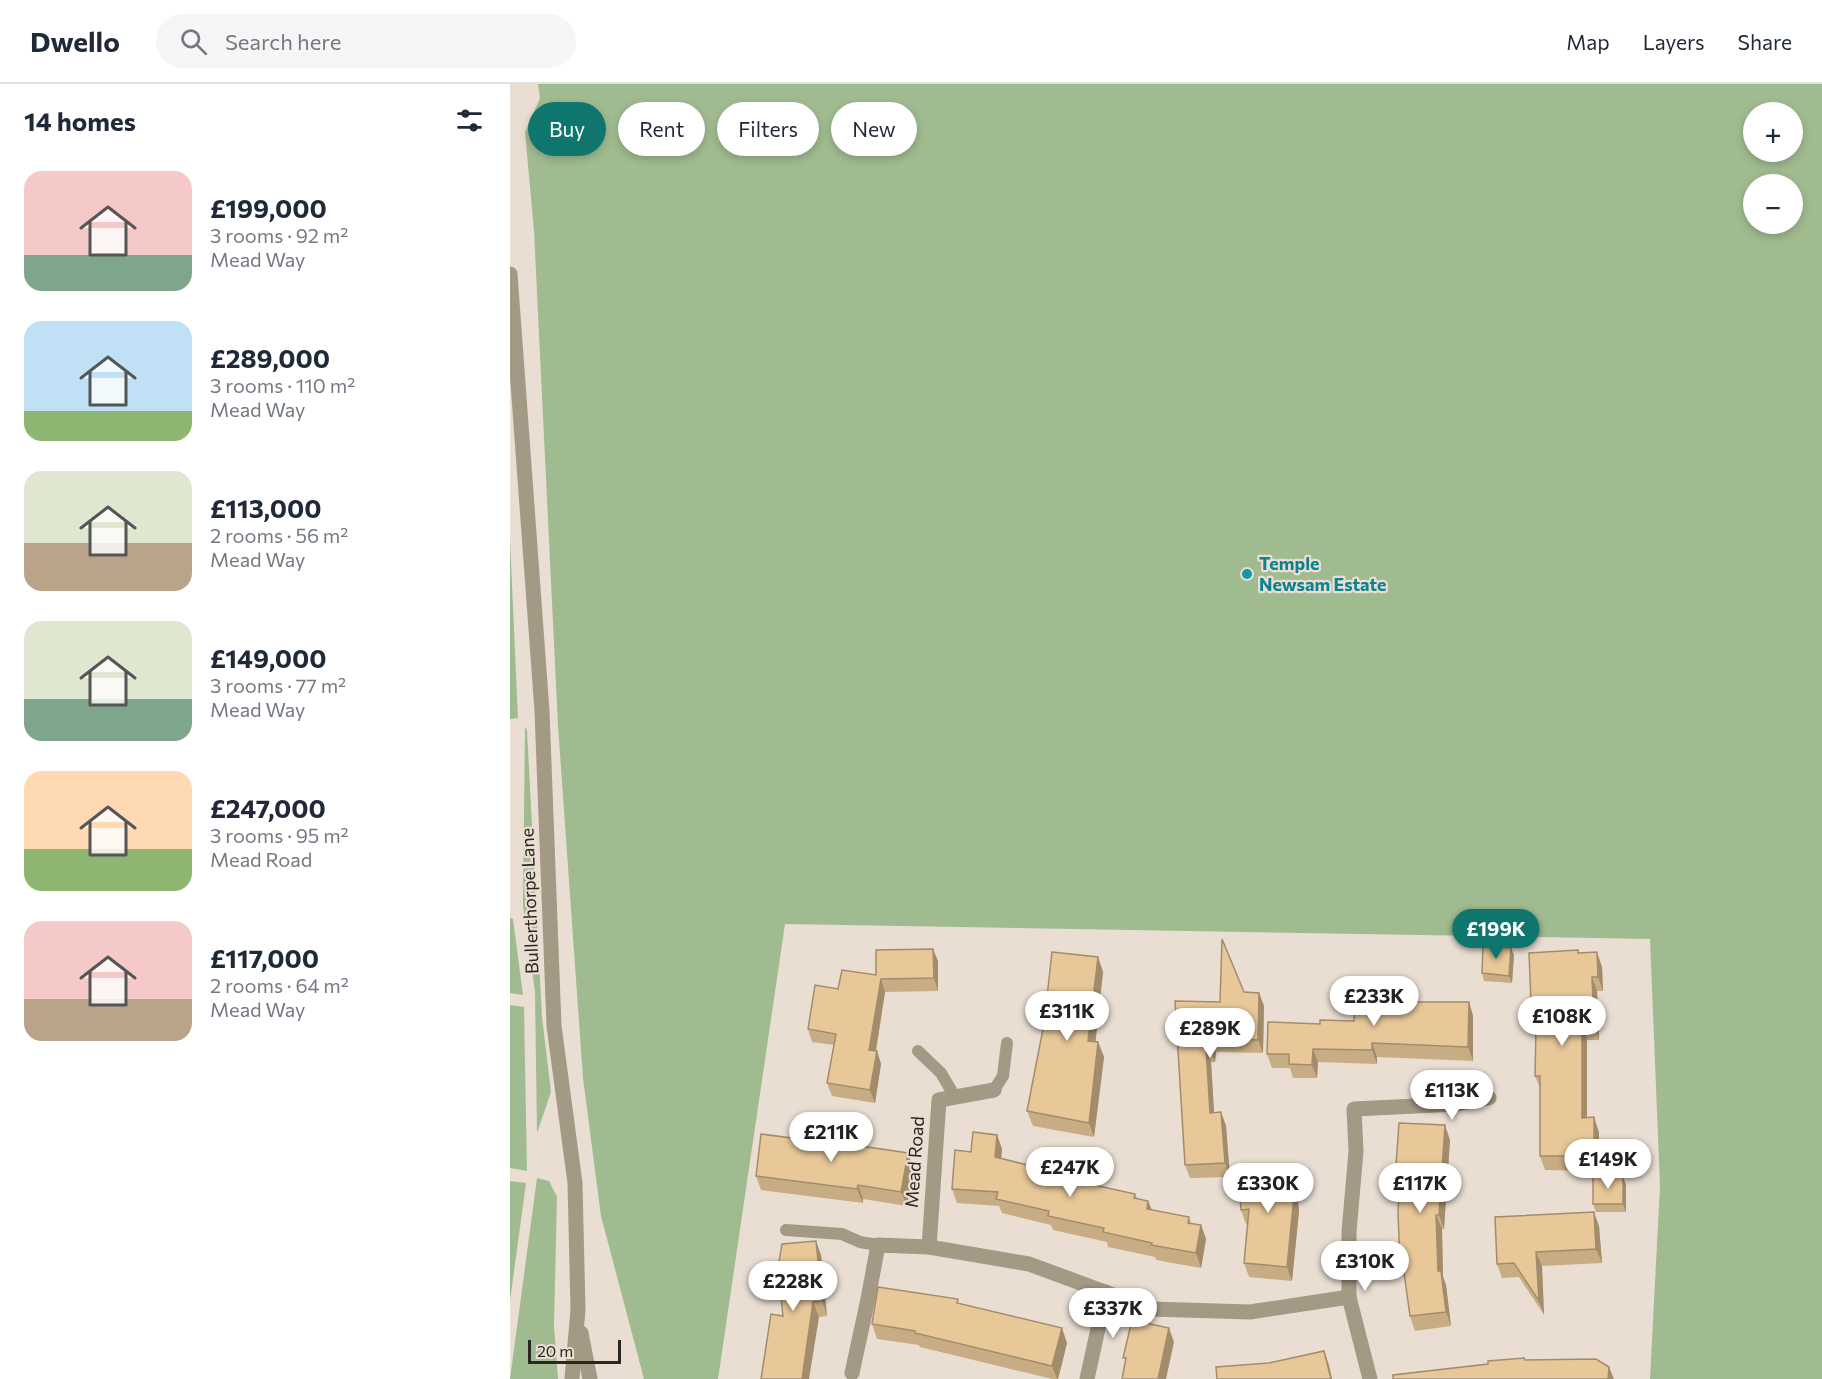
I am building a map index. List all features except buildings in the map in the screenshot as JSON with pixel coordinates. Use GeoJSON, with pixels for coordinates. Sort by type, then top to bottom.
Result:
{"type":"FeatureCollection","features":[{"type":"Feature","properties":{"kind":"street","name":"Bullerthorpe Lane"},"geometry":{"type":"LineString","coordinates":[[510,274],[542,711],[554,1026],[575,1183],[578,1310],[572,1379]]}},
{"type":"Feature","properties":{"kind":"street"},"geometry":{"type":"LineString","coordinates":[[955,1097],[994,1090]]}},
{"type":"Feature","properties":{"kind":"street","name":"Mead Road"},"geometry":{"type":"LineString","coordinates":[[929,1247],[939,1100],[955,1097]]}},
{"type":"Feature","properties":{"kind":"street"},"geometry":{"type":"LineString","coordinates":[[1370,1379],[1348,1297],[1349,1232],[1356,1151],[1354,1109],[1457,1104],[1490,1098]]}},
{"type":"Feature","properties":{"kind":"street"},"geometry":{"type":"LineString","coordinates":[[852,1372],[878,1245],[929,1247],[1029,1264],[1150,1309],[1251,1312],[1348,1297]]}},
{"type":"Feature","properties":{"kind":"street"},"geometry":{"type":"LineString","coordinates":[[1087,1379],[1106,1292]]}},
{"type":"Feature","properties":{"kind":"street","name":"Bullerthorpe Lane"},"geometry":{"type":"LineString","coordinates":[[578,1310],[590,1379]]}},
{"type":"Feature","properties":{"kind":"lane"},"geometry":{"type":"LineString","coordinates":[[994,1090],[1003,1076],[1007,1042]]}},
{"type":"Feature","properties":{"kind":"lane"},"geometry":{"type":"LineString","coordinates":[[918,1051],[940,1073],[955,1097]]}},
{"type":"Feature","properties":{"kind":"lane"},"geometry":{"type":"LineString","coordinates":[[786,1230],[842,1234],[860,1242],[878,1245]]}},
{"type":"Feature","properties":{"kind":"green space","name":"Temple Newsam Estate"},"geometry":{"type":"Polygon","coordinates":[[[538,84],[1822,84],[1822,1379],[1650,1379],[1660,1186],[1650,939],[785,924],[718,1379],[644,1379],[601,1216],[583,1078],[558,726],[534,231],[525,132],[528,125],[528,156],[606,156],[606,102],[538,102],[540,98],[538,84]]]}},
{"type":"Feature","properties":{"kind":"green space"},"geometry":{"type":"Polygon","coordinates":[[[510,540],[518,718],[510,719],[510,540]]]}},
{"type":"Feature","properties":{"kind":"green space"},"geometry":{"type":"Polygon","coordinates":[[[525,727],[527,730],[542,1017],[551,1092],[537,1133],[535,992],[523,905],[525,727]]]}},
{"type":"Feature","properties":{"kind":"green space"},"geometry":{"type":"Polygon","coordinates":[[[510,918],[513,919],[523,995],[510,993],[510,918]]]}},
{"type":"Feature","properties":{"kind":"green space"},"geometry":{"type":"Polygon","coordinates":[[[510,1005],[524,1007],[527,1171],[510,1168],[510,1005]]]}},
{"type":"Feature","properties":{"kind":"green space"},"geometry":{"type":"Polygon","coordinates":[[[537,1178],[549,1181],[557,1197],[554,1326],[558,1379],[510,1379],[537,1178]]]}},
{"type":"Feature","properties":{"kind":"green space"},"geometry":{"type":"Polygon","coordinates":[[[510,1181],[526,1183],[510,1301],[510,1181]]]}},
{"type":"Feature","properties":{"kind":"place","name":"Temple Newsam Estate"},"geometry":{"type":"Point","coordinates":[1247,574]}}]}
